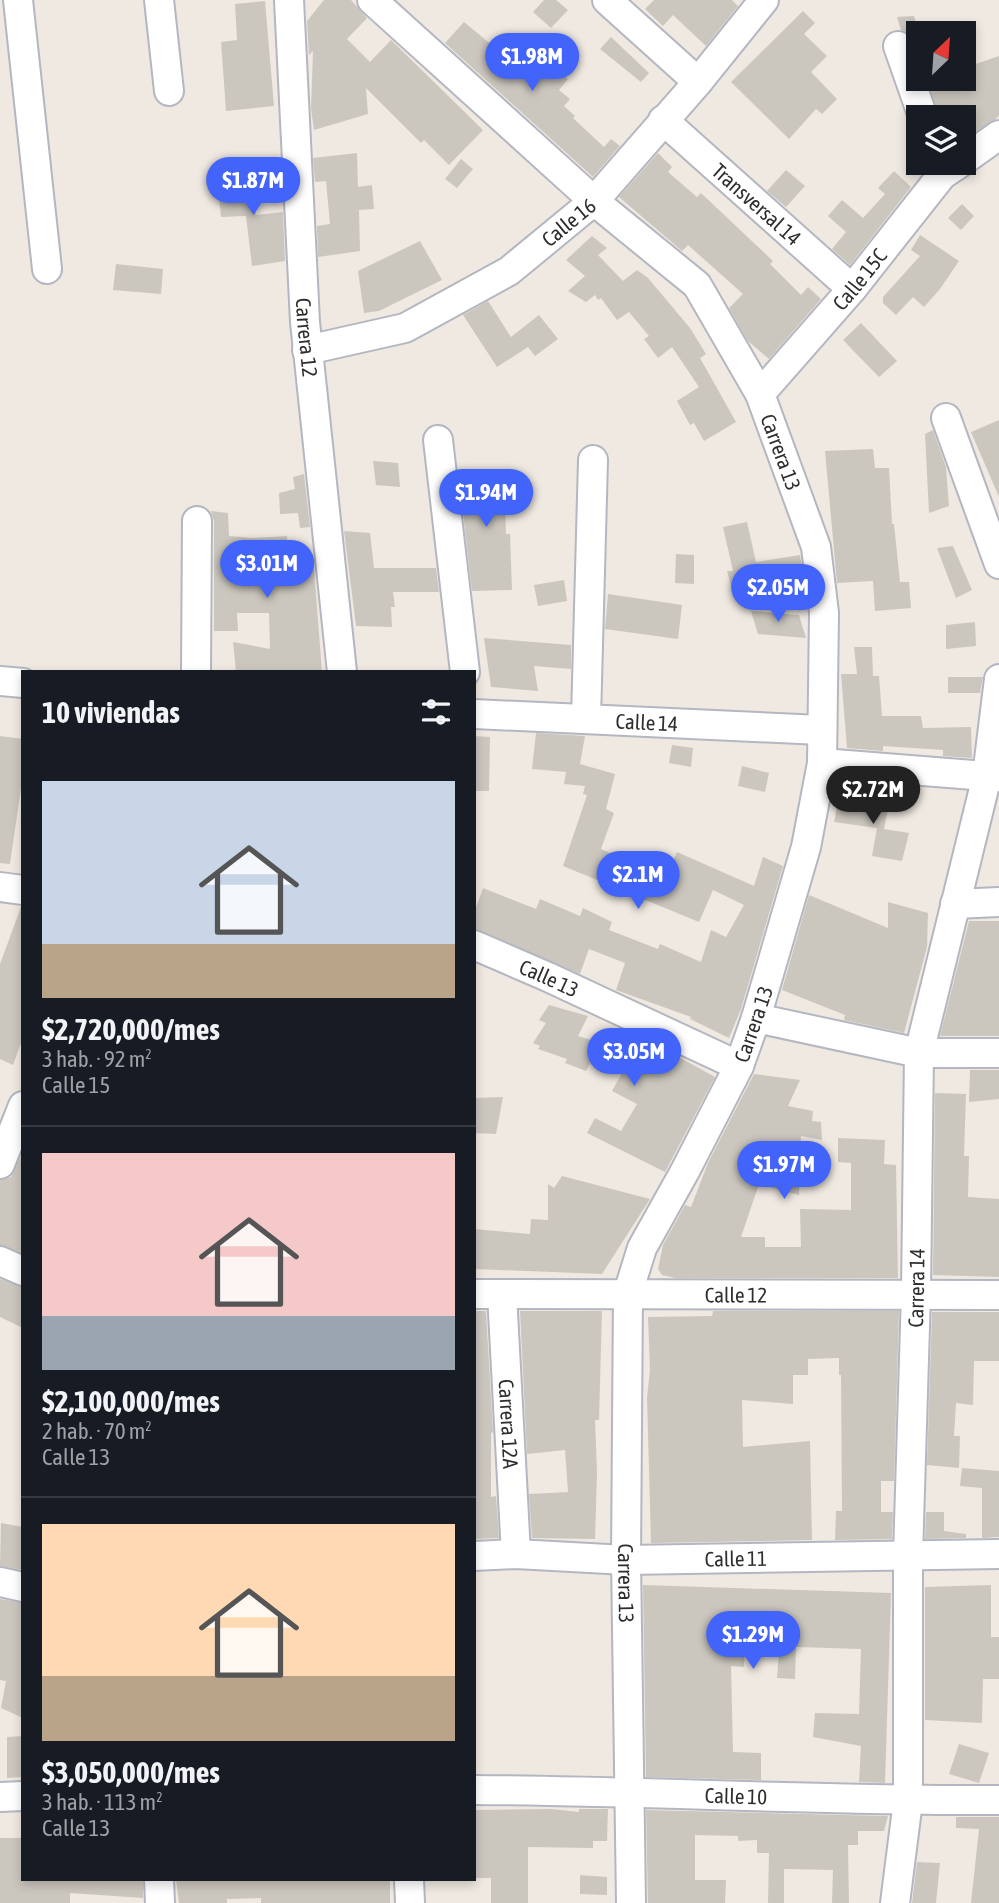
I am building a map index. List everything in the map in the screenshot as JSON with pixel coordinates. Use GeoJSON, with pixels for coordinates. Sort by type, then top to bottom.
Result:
{"type":"FeatureCollection","features":[{"type":"Feature","properties":{"kind":"street"},"geometry":{"type":"LineString","coordinates":[[18,0],[47,269]]}},
{"type":"Feature","properties":{"kind":"street"},"geometry":{"type":"LineString","coordinates":[[159,0],[169,91]]}},
{"type":"Feature","properties":{"kind":"street","name":"Carrera 12"},"geometry":{"type":"LineString","coordinates":[[289,0],[307,350],[342,670]]}},
{"type":"Feature","properties":{"kind":"street","name":"Carrera 13"},"geometry":{"type":"LineString","coordinates":[[372,0],[594,201],[697,285],[760,394],[816,547],[824,613],[822,763],[806,847],[756,1018],[739,1066],[642,1248],[628,1293],[626,1560],[631,1903]]}},
{"type":"Feature","properties":{"kind":"street"},"geometry":{"type":"LineString","coordinates":[[607,0],[698,82]]}},
{"type":"Feature","properties":{"kind":"street","name":"Calle 16"},"geometry":{"type":"LineString","coordinates":[[307,350],[405,328],[509,271],[594,201],[698,82],[764,0]]}},
{"type":"Feature","properties":{"kind":"street"},"geometry":{"type":"LineString","coordinates":[[898,46],[919,105]]}},
{"type":"Feature","properties":{"kind":"street","name":"Transversal 14"},"geometry":{"type":"LineString","coordinates":[[663,120],[852,289]]}},
{"type":"Feature","properties":{"kind":"street","name":"Calle 15C"},"geometry":{"type":"LineString","coordinates":[[976,149],[999,135]]}},
{"type":"Feature","properties":{"kind":"street","name":"Calle 15C"},"geometry":{"type":"LineString","coordinates":[[760,394],[852,289],[943,175]]}},
{"type":"Feature","properties":{"kind":"street"},"geometry":{"type":"LineString","coordinates":[[946,418],[999,564]]}},
{"type":"Feature","properties":{"kind":"street"},"geometry":{"type":"LineString","coordinates":[[438,440],[465,670]]}},
{"type":"Feature","properties":{"kind":"street"},"geometry":{"type":"LineString","coordinates":[[586,719],[593,460]]}},
{"type":"Feature","properties":{"kind":"street"},"geometry":{"type":"LineString","coordinates":[[196,670],[197,521]]}},
{"type":"Feature","properties":{"kind":"street","name":"Carrera 14"},"geometry":{"type":"LineString","coordinates":[[895,1903],[908,1801],[908,1556],[916,1293],[919,1053],[955,904],[993,776],[999,679]]}},
{"type":"Feature","properties":{"kind":"street"},"geometry":{"type":"LineString","coordinates":[[0,681],[21,683]]}},
{"type":"Feature","properties":{"kind":"street","name":"Calle 14"},"geometry":{"type":"LineString","coordinates":[[476,714],[821,730]]}},
{"type":"Feature","properties":{"kind":"street"},"geometry":{"type":"LineString","coordinates":[[822,763],[993,776]]}},
{"type":"Feature","properties":{"kind":"street"},"geometry":{"type":"LineString","coordinates":[[0,887],[21,890]]}},
{"type":"Feature","properties":{"kind":"street"},"geometry":{"type":"LineString","coordinates":[[955,904],[999,902]]}},
{"type":"Feature","properties":{"kind":"street","name":"Calle 13"},"geometry":{"type":"LineString","coordinates":[[476,946],[739,1066]]}},
{"type":"Feature","properties":{"kind":"street"},"geometry":{"type":"LineString","coordinates":[[756,1018],[919,1053],[999,1053]]}},
{"type":"Feature","properties":{"kind":"street"},"geometry":{"type":"LineString","coordinates":[[0,1164],[21,1111]]}},
{"type":"Feature","properties":{"kind":"street"},"geometry":{"type":"LineString","coordinates":[[0,1261],[21,1270]]}},
{"type":"Feature","properties":{"kind":"street","name":"Calle 12"},"geometry":{"type":"LineString","coordinates":[[476,1294],[999,1295]]}},
{"type":"Feature","properties":{"kind":"street","name":"Carrera 12A"},"geometry":{"type":"LineString","coordinates":[[502,1294],[516,1554]]}},
{"type":"Feature","properties":{"kind":"street","name":"Calle 11"},"geometry":{"type":"LineString","coordinates":[[476,1556],[516,1554],[626,1560],[999,1555]]}},
{"type":"Feature","properties":{"kind":"street"},"geometry":{"type":"LineString","coordinates":[[0,1582],[21,1587]]}},
{"type":"Feature","properties":{"kind":"street","name":"Calle 10"},"geometry":{"type":"LineString","coordinates":[[476,1790],[628,1791],[908,1801],[999,1800]]}},
{"type":"Feature","properties":{"kind":"street"},"geometry":{"type":"LineString","coordinates":[[0,1797],[21,1796]]}},
{"type":"Feature","properties":{"kind":"street"},"geometry":{"type":"LineString","coordinates":[[159,1881],[160,1903]]}},
{"type":"Feature","properties":{"kind":"street"},"geometry":{"type":"LineString","coordinates":[[409,1881],[410,1903]]}},
{"type":"Feature","properties":{"kind":"building"},"geometry":{"type":"Polygon","coordinates":[[[324,0],[351,0],[367,18],[347,39],[370,62],[391,40],[483,130],[449,165],[424,140],[421,143],[366,88],[368,114],[314,130],[311,109],[313,51],[309,55],[307,21],[324,0]]]}},
{"type":"Feature","properties":{"kind":"building"},"geometry":{"type":"Polygon","coordinates":[[[544,0],[556,0],[568,10],[551,28],[533,12],[544,0]]]}},
{"type":"Feature","properties":{"kind":"building"},"geometry":{"type":"Polygon","coordinates":[[[654,0],[732,0],[738,6],[706,46],[673,15],[663,26],[645,9],[654,0]]]}},
{"type":"Feature","properties":{"kind":"building"},"geometry":{"type":"Polygon","coordinates":[[[265,1],[274,106],[226,111],[221,42],[237,40],[235,4],[265,1]]]}},
{"type":"Feature","properties":{"kind":"building"},"geometry":{"type":"Polygon","coordinates":[[[803,11],[815,23],[804,34],[827,56],[811,72],[837,99],[822,114],[816,109],[789,139],[731,82],[803,11]]]}},
{"type":"Feature","properties":{"kind":"building"},"geometry":{"type":"Polygon","coordinates":[[[914,16],[915,21],[906,21],[906,32],[901,30],[897,17],[914,16]]]}},
{"type":"Feature","properties":{"kind":"building"},"geometry":{"type":"Polygon","coordinates":[[[464,22],[493,46],[499,39],[513,52],[524,40],[568,79],[559,90],[570,99],[564,106],[575,116],[573,118],[604,147],[611,139],[620,146],[593,177],[445,43],[464,22]]]}},
{"type":"Feature","properties":{"kind":"building"},"geometry":{"type":"Polygon","coordinates":[[[611,37],[649,73],[641,82],[600,49],[611,37]]]}},
{"type":"Feature","properties":{"kind":"building"},"geometry":{"type":"Polygon","coordinates":[[[999,56],[999,115],[976,132],[976,105],[935,105],[931,91],[976,91],[976,64],[999,56]]]}},
{"type":"Feature","properties":{"kind":"building"},"geometry":{"type":"Polygon","coordinates":[[[357,153],[358,187],[372,185],[374,209],[359,210],[360,251],[318,257],[317,226],[330,224],[326,181],[315,182],[313,158],[357,153]]]}},
{"type":"Feature","properties":{"kind":"building"},"geometry":{"type":"Polygon","coordinates":[[[658,153],[672,167],[668,172],[697,197],[701,193],[773,261],[770,264],[801,295],[808,287],[821,299],[769,359],[748,341],[729,308],[743,294],[688,245],[682,251],[619,197],[658,153]]]}},
{"type":"Feature","properties":{"kind":"building"},"geometry":{"type":"Polygon","coordinates":[[[461,159],[473,169],[457,188],[445,179],[461,159]]]}},
{"type":"Feature","properties":{"kind":"building"},"geometry":{"type":"Polygon","coordinates":[[[249,165],[256,215],[283,212],[285,261],[252,266],[246,216],[221,217],[219,198],[224,197],[221,168],[249,165]]]}},
{"type":"Feature","properties":{"kind":"building"},"geometry":{"type":"Polygon","coordinates":[[[786,170],[805,186],[786,207],[767,191],[786,170]]]}},
{"type":"Feature","properties":{"kind":"building"},"geometry":{"type":"Polygon","coordinates":[[[894,171],[911,187],[850,265],[832,249],[846,232],[828,216],[842,200],[863,218],[885,194],[878,188],[894,171]]]}},
{"type":"Feature","properties":{"kind":"building"},"geometry":{"type":"Polygon","coordinates":[[[962,204],[974,216],[961,230],[948,218],[962,204]]]}},
{"type":"Feature","properties":{"kind":"building"},"geometry":{"type":"Polygon","coordinates":[[[920,235],[959,261],[924,307],[913,297],[896,315],[883,303],[883,297],[920,256],[911,250],[920,235]]]}},
{"type":"Feature","properties":{"kind":"building"},"geometry":{"type":"Polygon","coordinates":[[[592,236],[607,248],[598,255],[623,281],[637,270],[648,278],[690,328],[706,354],[700,358],[736,422],[704,441],[694,423],[690,425],[677,401],[699,387],[672,347],[658,358],[644,339],[649,336],[629,312],[617,320],[601,298],[598,300],[595,295],[586,302],[568,291],[585,276],[566,260],[592,236]]]}},
{"type":"Feature","properties":{"kind":"building"},"geometry":{"type":"Polygon","coordinates":[[[420,241],[442,280],[379,311],[364,313],[358,271],[420,241]]]}},
{"type":"Feature","properties":{"kind":"building"},"geometry":{"type":"Polygon","coordinates":[[[116,264],[163,269],[161,294],[113,290],[116,264]]]}},
{"type":"Feature","properties":{"kind":"building"},"geometry":{"type":"Polygon","coordinates":[[[488,301],[511,337],[539,315],[558,339],[535,356],[528,347],[497,367],[463,315],[488,301]]]}},
{"type":"Feature","properties":{"kind":"building"},"geometry":{"type":"Polygon","coordinates":[[[861,323],[897,361],[879,377],[843,340],[861,323]]]}},
{"type":"Feature","properties":{"kind":"building"},"geometry":{"type":"Polygon","coordinates":[[[999,420],[999,497],[971,432],[999,420]]]}},
{"type":"Feature","properties":{"kind":"building"},"geometry":{"type":"Polygon","coordinates":[[[933,430],[946,467],[949,506],[929,513],[925,434],[933,430]]]}},
{"type":"Feature","properties":{"kind":"building"},"geometry":{"type":"Polygon","coordinates":[[[873,449],[875,468],[889,468],[892,524],[900,582],[909,582],[911,608],[875,611],[873,581],[837,583],[825,451],[873,449]]]}},
{"type":"Feature","properties":{"kind":"building"},"geometry":{"type":"Polygon","coordinates":[[[373,461],[398,463],[400,487],[376,485],[373,461]]]}},
{"type":"Feature","properties":{"kind":"building"},"geometry":{"type":"Polygon","coordinates":[[[504,469],[506,534],[510,534],[512,590],[472,591],[458,470],[504,469]]]}},
{"type":"Feature","properties":{"kind":"building"},"geometry":{"type":"Polygon","coordinates":[[[304,474],[310,527],[300,528],[298,513],[280,514],[279,493],[295,489],[293,477],[304,474]]]}},
{"type":"Feature","properties":{"kind":"building"},"geometry":{"type":"Polygon","coordinates":[[[211,511],[228,513],[229,536],[287,536],[288,557],[313,555],[322,670],[236,670],[233,642],[270,649],[269,613],[237,613],[238,631],[214,631],[214,521],[211,511]]]}},
{"type":"Feature","properties":{"kind":"building"},"geometry":{"type":"Polygon","coordinates":[[[747,522],[756,562],[800,555],[803,574],[756,581],[758,590],[732,589],[727,571],[733,571],[723,527],[747,522]]]}},
{"type":"Feature","properties":{"kind":"building"},"geometry":{"type":"Polygon","coordinates":[[[344,531],[370,533],[374,568],[436,568],[439,592],[393,592],[395,607],[391,607],[392,627],[356,626],[344,531]]]}},
{"type":"Feature","properties":{"kind":"building"},"geometry":{"type":"Polygon","coordinates":[[[953,546],[972,590],[956,598],[937,548],[953,546]]]}},
{"type":"Feature","properties":{"kind":"building"},"geometry":{"type":"Polygon","coordinates":[[[676,554],[694,555],[694,584],[675,583],[676,554]]]}},
{"type":"Feature","properties":{"kind":"building"},"geometry":{"type":"Polygon","coordinates":[[[564,580],[567,601],[538,606],[534,585],[564,580]]]}},
{"type":"Feature","properties":{"kind":"building"},"geometry":{"type":"Polygon","coordinates":[[[608,594],[682,605],[678,639],[605,629],[608,594]]]}},
{"type":"Feature","properties":{"kind":"building"},"geometry":{"type":"Polygon","coordinates":[[[751,611],[799,615],[806,638],[758,634],[751,611]]]}},
{"type":"Feature","properties":{"kind":"building"},"geometry":{"type":"Polygon","coordinates":[[[975,622],[976,646],[946,649],[946,625],[975,622]]]}},
{"type":"Feature","properties":{"kind":"building"},"geometry":{"type":"Polygon","coordinates":[[[484,638],[571,645],[571,669],[534,666],[538,691],[491,687],[484,638]]]}},
{"type":"Feature","properties":{"kind":"building"},"geometry":{"type":"Polygon","coordinates":[[[854,647],[872,647],[873,676],[879,676],[882,716],[921,716],[923,728],[971,727],[972,758],[943,756],[943,750],[883,746],[883,751],[847,748],[841,674],[857,674],[854,647]]]}},
{"type":"Feature","properties":{"kind":"building"},"geometry":{"type":"Polygon","coordinates":[[[948,677],[983,677],[980,693],[948,693],[948,677]]]}},
{"type":"Feature","properties":{"kind":"building"},"geometry":{"type":"Polygon","coordinates":[[[536,733],[585,736],[580,764],[615,774],[606,809],[614,813],[601,849],[666,877],[677,852],[754,886],[763,857],[783,866],[741,1009],[729,1038],[690,1019],[691,1017],[616,990],[625,963],[589,949],[580,974],[476,930],[476,907],[483,888],[536,909],[540,899],[580,916],[583,908],[612,922],[609,930],[658,949],[660,944],[701,962],[711,930],[726,937],[744,905],[713,890],[699,922],[563,866],[587,795],[583,794],[585,786],[564,784],[566,772],[532,769],[536,733]]]}},
{"type":"Feature","properties":{"kind":"building"},"geometry":{"type":"Polygon","coordinates":[[[0,736],[21,739],[21,788],[10,864],[0,863],[0,736]]]}},
{"type":"Feature","properties":{"kind":"building"},"geometry":{"type":"Polygon","coordinates":[[[476,736],[490,737],[489,791],[476,791],[476,736]]]}},
{"type":"Feature","properties":{"kind":"building"},"geometry":{"type":"Polygon","coordinates":[[[672,745],[693,748],[691,767],[669,763],[672,745]]]}},
{"type":"Feature","properties":{"kind":"building"},"geometry":{"type":"Polygon","coordinates":[[[742,766],[769,773],[765,792],[738,786],[742,766]]]}},
{"type":"Feature","properties":{"kind":"building"},"geometry":{"type":"Polygon","coordinates":[[[839,797],[889,804],[884,829],[909,833],[902,861],[872,856],[877,828],[834,822],[839,797]]]}},
{"type":"Feature","properties":{"kind":"building"},"geometry":{"type":"Polygon","coordinates":[[[809,895],[888,928],[888,902],[928,913],[927,947],[904,1033],[844,1020],[845,1015],[782,990],[809,895]]]}},
{"type":"Feature","properties":{"kind":"building"},"geometry":{"type":"Polygon","coordinates":[[[21,907],[21,1043],[13,1065],[0,1059],[0,964],[21,907]]]}},
{"type":"Feature","properties":{"kind":"building"},"geometry":{"type":"Polygon","coordinates":[[[969,921],[999,921],[999,1036],[940,1036],[969,921]]]}},
{"type":"Feature","properties":{"kind":"building"},"geometry":{"type":"Polygon","coordinates":[[[549,1005],[588,1016],[578,1036],[626,1051],[631,1041],[666,1056],[668,1051],[715,1077],[665,1172],[587,1133],[595,1118],[621,1131],[637,1104],[612,1091],[622,1073],[592,1060],[586,1071],[565,1063],[567,1059],[538,1049],[540,1046],[533,1043],[546,1023],[539,1020],[549,1005]]]}},
{"type":"Feature","properties":{"kind":"building"},"geometry":{"type":"Polygon","coordinates":[[[970,1070],[999,1070],[999,1099],[969,1102],[970,1070]]]}},
{"type":"Feature","properties":{"kind":"building"},"geometry":{"type":"Polygon","coordinates":[[[754,1074],[800,1080],[788,1106],[813,1111],[812,1121],[821,1122],[822,1140],[801,1136],[799,1195],[759,1184],[741,1237],[765,1237],[765,1247],[801,1247],[800,1209],[851,1210],[851,1163],[838,1162],[838,1138],[885,1140],[884,1164],[896,1165],[898,1278],[675,1278],[662,1275],[658,1269],[663,1245],[685,1205],[691,1207],[708,1163],[754,1074]]]}},
{"type":"Feature","properties":{"kind":"building"},"geometry":{"type":"Polygon","coordinates":[[[935,1093],[966,1094],[964,1156],[969,1156],[968,1197],[999,1199],[999,1277],[933,1275],[935,1093]]]}},
{"type":"Feature","properties":{"kind":"building"},"geometry":{"type":"Polygon","coordinates":[[[503,1097],[496,1134],[476,1133],[476,1098],[503,1097]]]}},
{"type":"Feature","properties":{"kind":"building"},"geometry":{"type":"Polygon","coordinates":[[[21,1156],[21,1252],[0,1245],[0,1180],[11,1177],[21,1156]]]}},
{"type":"Feature","properties":{"kind":"building"},"geometry":{"type":"Polygon","coordinates":[[[562,1176],[650,1199],[602,1274],[476,1269],[476,1229],[530,1234],[531,1219],[548,1220],[548,1184],[554,1188],[562,1176]]]}},
{"type":"Feature","properties":{"kind":"building"},"geometry":{"type":"Polygon","coordinates":[[[0,1279],[21,1286],[21,1327],[0,1317],[0,1279]]]}},
{"type":"Feature","properties":{"kind":"building"},"geometry":{"type":"Polygon","coordinates":[[[476,1311],[486,1311],[493,1432],[491,1497],[496,1496],[499,1538],[476,1539],[476,1311]]]}},
{"type":"Feature","properties":{"kind":"building"},"geometry":{"type":"Polygon","coordinates":[[[520,1311],[602,1311],[599,1420],[595,1420],[595,1539],[532,1538],[529,1494],[568,1492],[565,1450],[527,1454],[520,1311]]]}},
{"type":"Feature","properties":{"kind":"building"},"geometry":{"type":"Polygon","coordinates":[[[713,1311],[899,1311],[894,1481],[881,1481],[881,1512],[893,1512],[892,1539],[835,1540],[836,1511],[842,1511],[839,1358],[808,1359],[808,1375],[793,1375],[793,1404],[742,1400],[743,1447],[810,1441],[812,1540],[651,1543],[648,1317],[712,1316],[713,1311]]]}},
{"type":"Feature","properties":{"kind":"building"},"geometry":{"type":"Polygon","coordinates":[[[932,1312],[999,1312],[999,1361],[974,1361],[973,1405],[956,1403],[954,1436],[960,1436],[959,1468],[927,1465],[932,1312]]]}},
{"type":"Feature","properties":{"kind":"building"},"geometry":{"type":"Polygon","coordinates":[[[962,1468],[999,1471],[999,1537],[982,1538],[982,1488],[960,1486],[962,1468]]]}},
{"type":"Feature","properties":{"kind":"building"},"geometry":{"type":"Polygon","coordinates":[[[926,1512],[944,1512],[944,1531],[966,1534],[966,1538],[925,1539],[926,1512]]]}},
{"type":"Feature","properties":{"kind":"building"},"geometry":{"type":"Polygon","coordinates":[[[1,1523],[21,1527],[21,1570],[0,1566],[1,1523]]]}},
{"type":"Feature","properties":{"kind":"building"},"geometry":{"type":"Polygon","coordinates":[[[643,1585],[891,1593],[885,1783],[859,1782],[861,1746],[813,1737],[815,1713],[859,1714],[861,1649],[796,1647],[795,1679],[777,1678],[780,1640],[745,1640],[744,1667],[731,1666],[733,1752],[761,1753],[761,1780],[646,1777],[643,1585]]]}},
{"type":"Feature","properties":{"kind":"building"},"geometry":{"type":"Polygon","coordinates":[[[991,1585],[991,1637],[999,1637],[999,1679],[983,1679],[982,1723],[925,1720],[925,1587],[991,1585]]]}},
{"type":"Feature","properties":{"kind":"building"},"geometry":{"type":"Polygon","coordinates":[[[0,1599],[21,1603],[21,1717],[1,1708],[6,1681],[0,1680],[0,1599]]]}},
{"type":"Feature","properties":{"kind":"building"},"geometry":{"type":"Polygon","coordinates":[[[21,1736],[21,1777],[7,1778],[7,1737],[21,1736]]]}},
{"type":"Feature","properties":{"kind":"building"},"geometry":{"type":"Polygon","coordinates":[[[959,1744],[989,1753],[979,1783],[949,1774],[959,1744]]]}},
{"type":"Feature","properties":{"kind":"building"},"geometry":{"type":"Polygon","coordinates":[[[551,1809],[579,1812],[579,1809],[608,1809],[607,1841],[593,1841],[593,1848],[528,1847],[528,1903],[491,1903],[491,1878],[476,1878],[476,1810],[551,1809]]]}},
{"type":"Feature","properties":{"kind":"building"},"geometry":{"type":"Polygon","coordinates":[[[646,1810],[888,1816],[884,1831],[858,1831],[858,1845],[848,1845],[849,1903],[832,1903],[833,1870],[784,1869],[784,1903],[768,1903],[769,1853],[757,1853],[757,1840],[738,1841],[738,1836],[695,1835],[695,1880],[726,1880],[725,1903],[648,1903],[646,1810]]]}},
{"type":"Feature","properties":{"kind":"building"},"geometry":{"type":"Polygon","coordinates":[[[956,1817],[999,1817],[999,1903],[971,1903],[979,1829],[956,1828],[956,1817]]]}},
{"type":"Feature","properties":{"kind":"building"},"geometry":{"type":"Polygon","coordinates":[[[0,1838],[21,1838],[21,1881],[143,1881],[143,1898],[70,1893],[70,1903],[0,1903],[0,1838]]]}},
{"type":"Feature","properties":{"kind":"building"},"geometry":{"type":"Polygon","coordinates":[[[917,1862],[940,1863],[936,1903],[912,1903],[917,1862]]]}},
{"type":"Feature","properties":{"kind":"building"},"geometry":{"type":"Polygon","coordinates":[[[580,1875],[607,1877],[607,1895],[580,1894],[580,1875]]]}},
{"type":"Feature","properties":{"kind":"building"},"geometry":{"type":"Polygon","coordinates":[[[176,1881],[390,1881],[390,1903],[261,1903],[261,1898],[227,1899],[227,1903],[179,1903],[176,1881]]]}}]}
